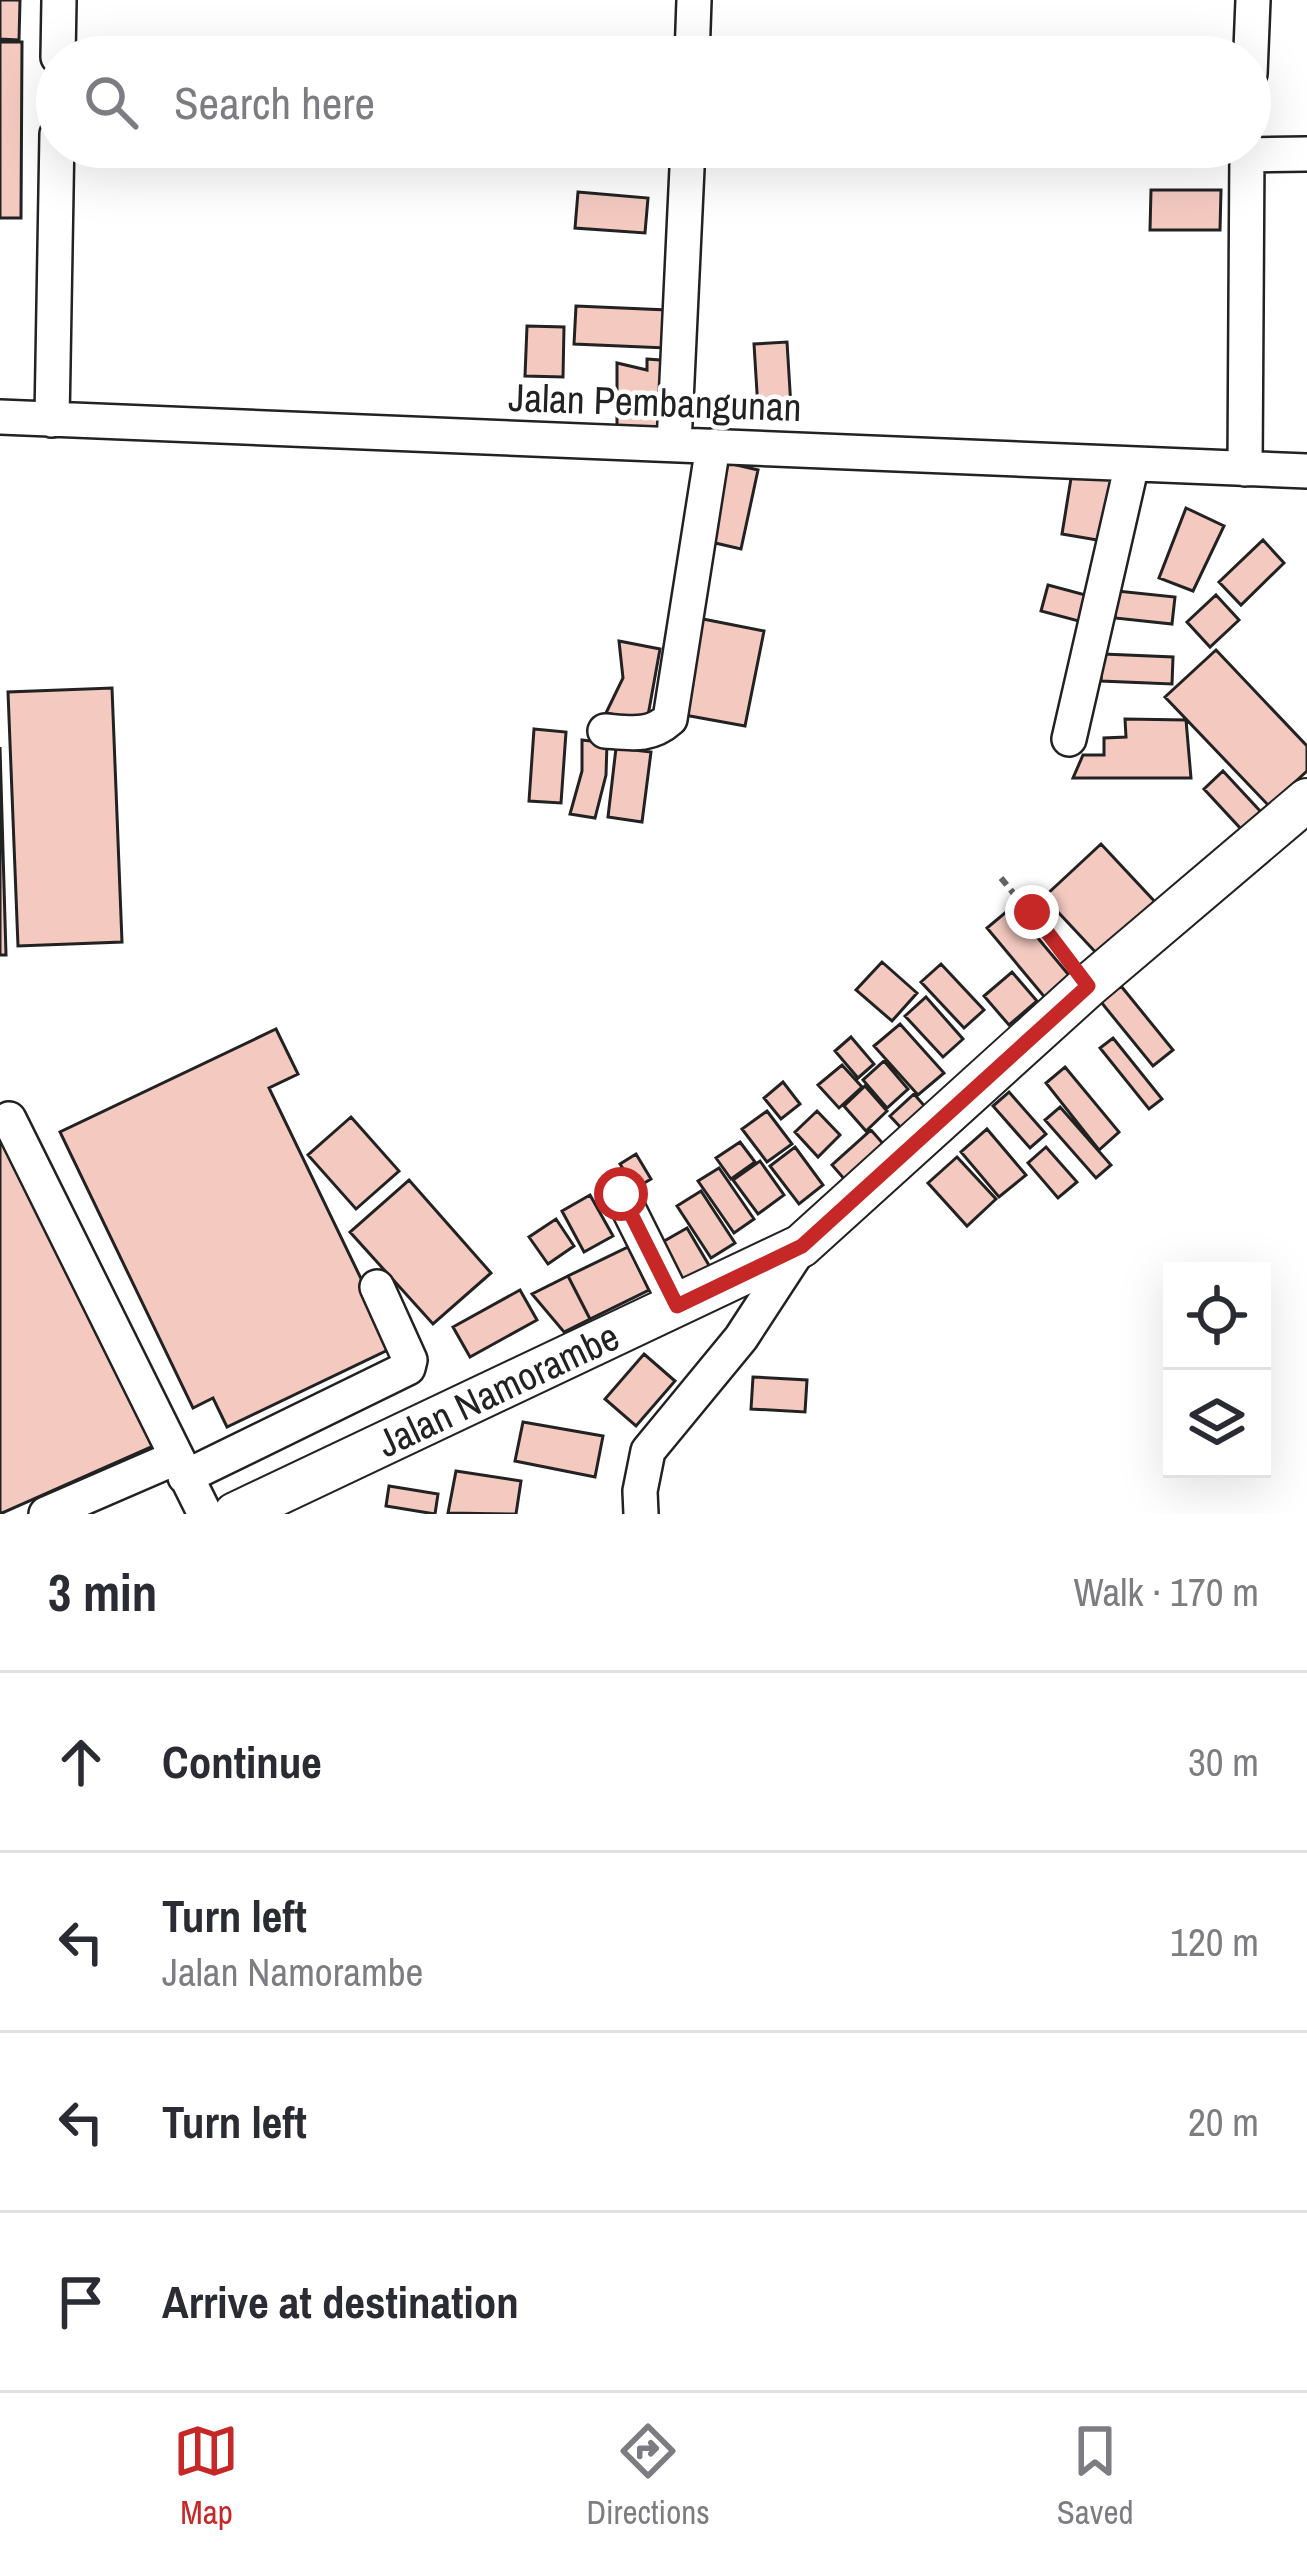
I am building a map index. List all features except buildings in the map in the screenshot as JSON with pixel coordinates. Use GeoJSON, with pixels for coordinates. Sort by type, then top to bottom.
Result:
{"type":"FeatureCollection","features":[{"type":"Feature","properties":{"kind":"main road","name":"Jalan Namorambe"},"geometry":{"type":"LineString","coordinates":[[235,1514],[802,1246],[1088,986],[1307,800]]}},
{"type":"Feature","properties":{"kind":"street"},"geometry":{"type":"LineString","coordinates":[[58,36],[59,0]]}},
{"type":"Feature","properties":{"kind":"street"},"geometry":{"type":"LineString","coordinates":[[693,36],[694,0]]}},
{"type":"Feature","properties":{"kind":"street"},"geometry":{"type":"LineString","coordinates":[[1252,36],[1253,0]]}},
{"type":"Feature","properties":{"kind":"street"},"geometry":{"type":"LineString","coordinates":[[1271,152],[1307,154]]}},
{"type":"Feature","properties":{"kind":"street"},"geometry":{"type":"LineString","coordinates":[[52,420],[56,168]]}},
{"type":"Feature","properties":{"kind":"street"},"geometry":{"type":"LineString","coordinates":[[674,444],[687,168]]}},
{"type":"Feature","properties":{"kind":"street"},"geometry":{"type":"LineString","coordinates":[[1245,469],[1247,168]]}},
{"type":"Feature","properties":{"kind":"street","name":"Jalan Pembangunan"},"geometry":{"type":"LineString","coordinates":[[0,417],[1307,471]]}},
{"type":"Feature","properties":{"kind":"street"},"geometry":{"type":"LineString","coordinates":[[605,731],[642,735],[670,719],[713,446]]}},
{"type":"Feature","properties":{"kind":"street"},"geometry":{"type":"LineString","coordinates":[[1069,739],[1132,464]]}},
{"type":"Feature","properties":{"kind":"street"},"geometry":{"type":"LineString","coordinates":[[10,1119],[205,1514]]}},
{"type":"Feature","properties":{"kind":"street"},"geometry":{"type":"LineString","coordinates":[[621,1194],[677,1306]]}},
{"type":"Feature","properties":{"kind":"street"},"geometry":{"type":"LineString","coordinates":[[641,1514],[640,1491],[649,1451],[741,1338],[802,1246]]}},
{"type":"Feature","properties":{"kind":"street"},"geometry":{"type":"LineString","coordinates":[[46,1514],[180,1467],[408,1367],[410,1360],[377,1287]]}},
{"type":"Feature","properties":{"kind":"path"},"geometry":{"type":"LineString","coordinates":[[1001,878],[1088,986]]}},
{"type":"Feature","properties":{"kind":"route"},"geometry":{"type":"LineString","coordinates":[[621,1194],[677,1306],[802,1246],[1088,986],[1032,912]]}}]}
